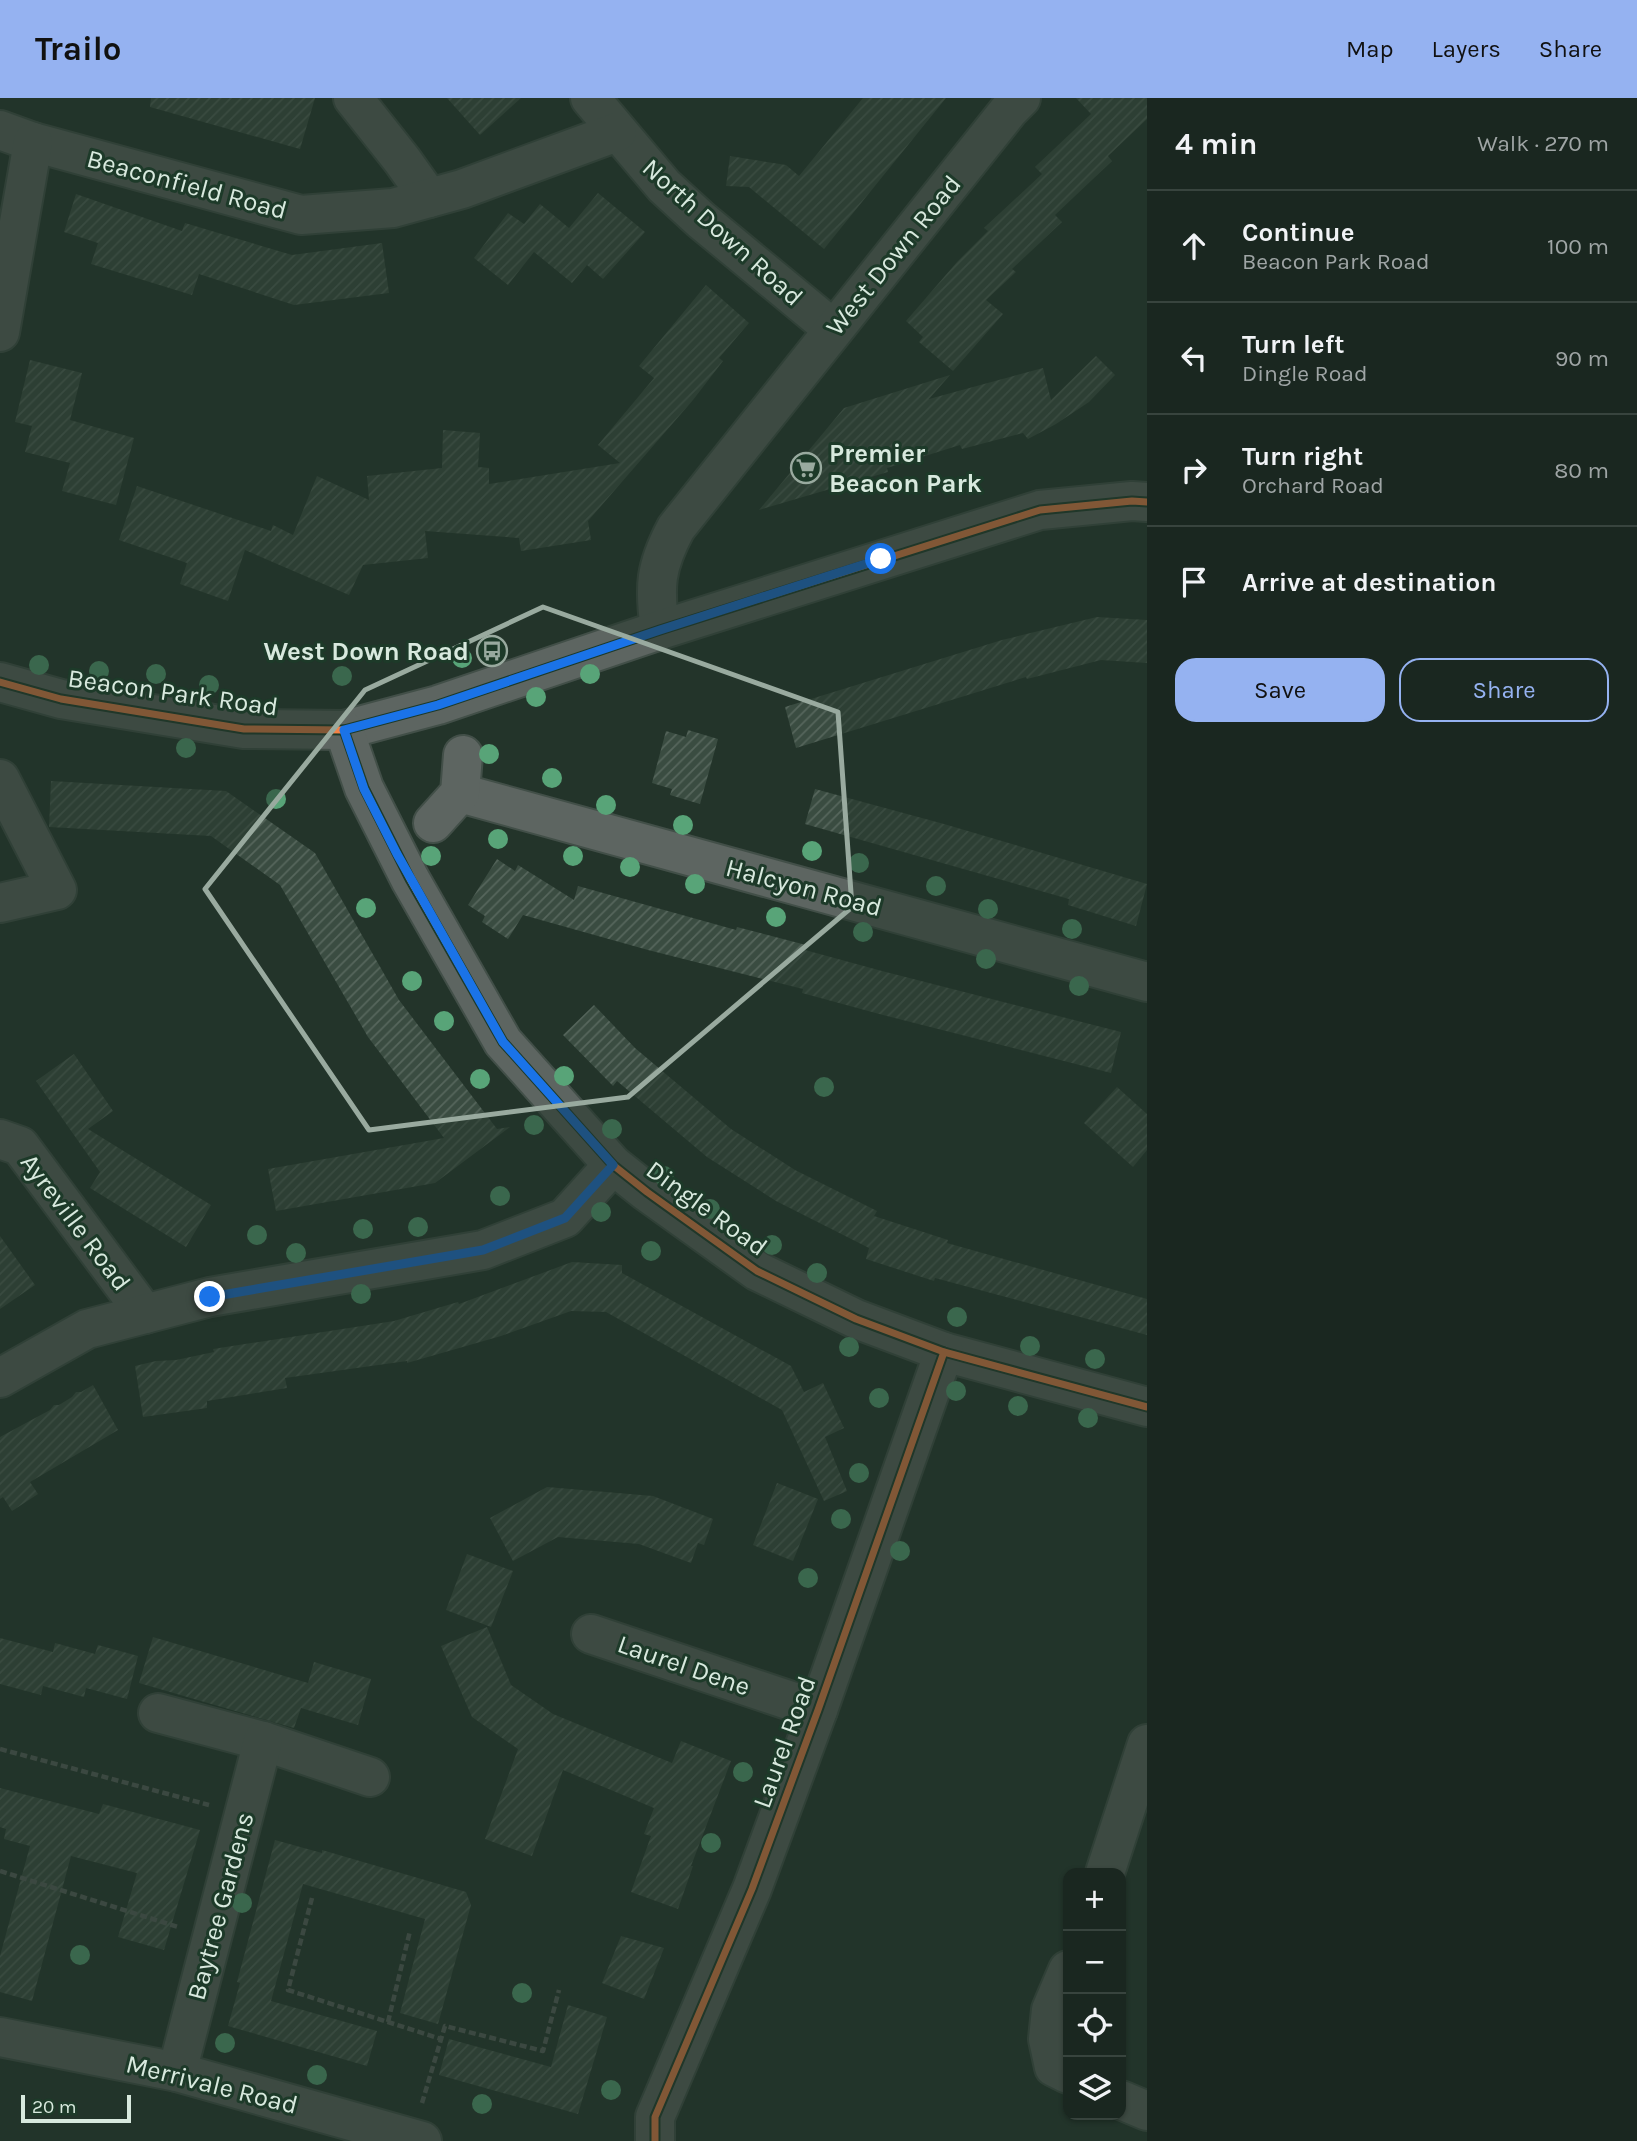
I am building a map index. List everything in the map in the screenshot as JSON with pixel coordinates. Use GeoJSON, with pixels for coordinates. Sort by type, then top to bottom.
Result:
{"type":"FeatureCollection","features":[{"type":"Feature","properties":{"kind":"street"},"geometry":{"type":"LineString","coordinates":[[353,98],[429,198]]}},
{"type":"Feature","properties":{"kind":"street","name":"North Down Road"},"geometry":{"type":"LineString","coordinates":[[590,98],[664,186],[833,329]]}},
{"type":"Feature","properties":{"kind":"street","name":"West Down Road"},"geometry":{"type":"LineString","coordinates":[[660,630],[655,597],[662,555],[676,528],[1021,98]]}},
{"type":"Feature","properties":{"kind":"street","name":"Beaconfield Road"},"geometry":{"type":"LineString","coordinates":[[17,136],[301,215],[393,208],[462,189],[617,132]]}},
{"type":"Feature","properties":{"kind":"street"},"geometry":{"type":"LineString","coordinates":[[0,332],[17,136]]}},
{"type":"Feature","properties":{"kind":"street","name":"Beacon Park Road"},"geometry":{"type":"LineString","coordinates":[[0,682],[61,699],[244,729],[344,730],[438,705],[660,630],[1040,510],[1132,501],[1147,502]]}},
{"type":"Feature","properties":{"kind":"street","name":"Dingle Road"},"geometry":{"type":"LineString","coordinates":[[344,730],[364,789],[503,1042],[613,1165],[757,1271],[856,1319],[944,1352],[1147,1407]]}},
{"type":"Feature","properties":{"kind":"street"},"geometry":{"type":"LineString","coordinates":[[433,823],[460,793],[463,755]]}},
{"type":"Feature","properties":{"kind":"street"},"geometry":{"type":"LineString","coordinates":[[0,779],[57,890],[0,903]]}},
{"type":"Feature","properties":{"kind":"street","name":"Halcyon Road"},"geometry":{"type":"LineString","coordinates":[[460,793],[1147,982]]}},
{"type":"Feature","properties":{"kind":"street","name":"Ayreville Road"},"geometry":{"type":"LineString","coordinates":[[0,1139],[20,1146],[145,1314]]}},
{"type":"Feature","properties":{"kind":"street"},"geometry":{"type":"LineString","coordinates":[[0,1378],[87,1329],[210,1297],[483,1250],[565,1218],[613,1165]]}},
{"type":"Feature","properties":{"kind":"street","name":"Laurel Road"},"geometry":{"type":"LineString","coordinates":[[655,2141],[655,2117],[752,1889],[944,1352]]}},
{"type":"Feature","properties":{"kind":"street","name":"Laurel Dene"},"geometry":{"type":"LineString","coordinates":[[591,1634],[818,1710]]}},
{"type":"Feature","properties":{"kind":"street"},"geometry":{"type":"LineString","coordinates":[[158,1713],[263,1741],[370,1777]]}},
{"type":"Feature","properties":{"kind":"street","name":"Baytree Gardens"},"geometry":{"type":"LineString","coordinates":[[177,2071],[263,1741]]}},
{"type":"Feature","properties":{"kind":"street"},"geometry":{"type":"LineString","coordinates":[[1107,1868],[1147,1744]]}},
{"type":"Feature","properties":{"kind":"street"},"geometry":{"type":"LineString","coordinates":[[1063,1982],[1051,2010],[1048,2039],[1054,2067],[1063,2072]]}},
{"type":"Feature","properties":{"kind":"street","name":"Merrivale Road"},"geometry":{"type":"LineString","coordinates":[[0,2037],[177,2071],[417,2139]]}},
{"type":"Feature","properties":{"kind":"street"},"geometry":{"type":"LineString","coordinates":[[1126,2102],[1147,2111]]}},
{"type":"Feature","properties":{"kind":"path"},"geometry":{"type":"LineString","coordinates":[[0,1749],[244,1814]]}},
{"type":"Feature","properties":{"kind":"path"},"geometry":{"type":"LineString","coordinates":[[0,1871],[212,1938]]}},
{"type":"Feature","properties":{"kind":"path"},"geometry":{"type":"LineString","coordinates":[[312,1898],[288,1990],[441,2039]]}},
{"type":"Feature","properties":{"kind":"path"},"geometry":{"type":"LineString","coordinates":[[388,2022],[410,1931]]}},
{"type":"Feature","properties":{"kind":"path"},"geometry":{"type":"LineString","coordinates":[[417,2139],[445,2026],[543,2051],[559,1990]]}},
{"type":"Feature","properties":{"kind":"highlighted area"},"geometry":{"type":"Polygon","coordinates":[[[543,607],[838,712],[852,907],[628,1097],[369,1130],[205,889],[365,690],[543,607]]]}},
{"type":"Feature","properties":{"kind":"building"},"geometry":{"type":"Polygon","coordinates":[[[151,98],[315,98],[300,149],[150,107],[151,98]]]}},
{"type":"Feature","properties":{"kind":"building"},"geometry":{"type":"Polygon","coordinates":[[[447,98],[521,98],[480,135],[447,98]]]}},
{"type":"Feature","properties":{"kind":"building"},"geometry":{"type":"Polygon","coordinates":[[[863,98],[946,98],[824,249],[749,187],[726,186],[730,156],[786,165],[799,176],[863,98]]]}},
{"type":"Feature","properties":{"kind":"building"},"geometry":{"type":"Polygon","coordinates":[[[1076,98],[1147,98],[1147,119],[1108,156],[1112,161],[1055,215],[1062,222],[1012,269],[1016,272],[986,300],[1003,314],[953,371],[919,342],[923,337],[906,321],[988,231],[984,228],[1042,174],[1035,167],[1091,114],[1076,98]]]}},
{"type":"Feature","properties":{"kind":"building"},"geometry":{"type":"Polygon","coordinates":[[[598,193],[645,232],[603,279],[587,265],[572,283],[534,252],[508,285],[474,258],[508,213],[524,224],[540,204],[569,228],[598,193]]]}},
{"type":"Feature","properties":{"kind":"building"},"geometry":{"type":"Polygon","coordinates":[[[76,194],[182,231],[185,223],[292,255],[382,243],[389,293],[294,305],[199,274],[192,295],[91,264],[98,243],[64,232],[76,194]]]}},
{"type":"Feature","properties":{"kind":"building"},"geometry":{"type":"Polygon","coordinates":[[[706,285],[749,323],[719,358],[723,361],[693,400],[588,521],[591,540],[521,551],[519,538],[425,531],[428,558],[363,565],[349,595],[245,550],[228,601],[180,584],[187,563],[119,540],[137,486],[271,531],[273,525],[293,535],[317,476],[369,500],[367,476],[442,468],[443,430],[480,433],[478,467],[489,468],[489,484],[620,463],[598,445],[654,378],[639,366],[706,285]]]}},
{"type":"Feature","properties":{"kind":"building"},"geometry":{"type":"Polygon","coordinates":[[[1096,356],[1115,375],[1089,402],[1028,439],[1023,433],[962,449],[960,445],[887,468],[888,472],[759,510],[844,408],[950,375],[929,399],[1043,368],[1051,400],[1096,356]]]}},
{"type":"Feature","properties":{"kind":"building"},"geometry":{"type":"Polygon","coordinates":[[[30,360],[82,373],[70,420],[134,438],[116,505],[62,491],[70,463],[25,452],[32,426],[15,422],[30,360]]]}},
{"type":"Feature","properties":{"kind":"building"},"geometry":{"type":"Polygon","coordinates":[[[1097,617],[1147,620],[1147,663],[1101,660],[1027,679],[1026,677],[796,748],[785,707],[1002,640],[1097,617]]]}},
{"type":"Feature","properties":{"kind":"building"},"geometry":{"type":"Polygon","coordinates":[[[688,730],[718,739],[700,804],[670,795],[672,789],[652,783],[666,731],[686,737],[688,730]]]}},
{"type":"Feature","properties":{"kind":"building"},"geometry":{"type":"Polygon","coordinates":[[[51,781],[226,791],[315,853],[399,1000],[497,1129],[510,1127],[435,1183],[276,1211],[268,1169],[444,1138],[368,1037],[280,885],[211,836],[49,827],[51,781]]]}},
{"type":"Feature","properties":{"kind":"building"},"geometry":{"type":"Polygon","coordinates":[[[815,789],[1147,884],[1136,926],[1068,905],[1069,899],[805,824],[815,789]]]}},
{"type":"Feature","properties":{"kind":"building"},"geometry":{"type":"Polygon","coordinates":[[[497,859],[515,871],[518,865],[574,900],[578,886],[736,930],[737,927],[806,945],[805,950],[882,971],[1121,1032],[1111,1073],[883,1015],[802,993],[803,989],[523,915],[508,939],[482,922],[485,916],[468,905],[497,859]]]}},
{"type":"Feature","properties":{"kind":"building"},"geometry":{"type":"Polygon","coordinates":[[[594,1005],[635,1048],[731,1129],[795,1170],[877,1211],[874,1216],[948,1240],[947,1243],[1147,1299],[1147,1335],[935,1278],[934,1281],[866,1259],[869,1248],[776,1201],[707,1157],[617,1081],[613,1086],[563,1035],[594,1005]]]}},
{"type":"Feature","properties":{"kind":"building"},"geometry":{"type":"Polygon","coordinates":[[[74,1054],[113,1111],[88,1129],[211,1205],[186,1247],[90,1188],[100,1172],[36,1081],[74,1054]]]}},
{"type":"Feature","properties":{"kind":"building"},"geometry":{"type":"Polygon","coordinates":[[[1117,1087],[1147,1114],[1147,1150],[1133,1167],[1084,1123],[1117,1087]]]}},
{"type":"Feature","properties":{"kind":"building"},"geometry":{"type":"Polygon","coordinates":[[[0,1236],[35,1285],[0,1309],[0,1236]]]}},
{"type":"Feature","properties":{"kind":"building"},"geometry":{"type":"Polygon","coordinates":[[[572,1262],[622,1265],[622,1273],[791,1366],[804,1392],[823,1383],[844,1428],[825,1437],[847,1491],[824,1501],[782,1410],[606,1312],[571,1311],[501,1336],[407,1363],[285,1378],[287,1388],[207,1401],[207,1408],[143,1417],[135,1366],[214,1352],[213,1349],[394,1321],[458,1302],[459,1304],[572,1262]]]}},
{"type":"Feature","properties":{"kind":"building"},"geometry":{"type":"Polygon","coordinates":[[[93,1385],[118,1430],[30,1482],[38,1494],[12,1511],[3,1497],[0,1499],[0,1437],[50,1410],[54,1405],[59,1405],[76,1392],[93,1385]]]}},
{"type":"Feature","properties":{"kind":"building"},"geometry":{"type":"Polygon","coordinates":[[[777,1483],[818,1499],[793,1561],[753,1545],[777,1483]]]}},
{"type":"Feature","properties":{"kind":"building"},"geometry":{"type":"Polygon","coordinates":[[[547,1487],[653,1496],[713,1519],[704,1545],[698,1543],[691,1563],[639,1544],[558,1537],[513,1561],[490,1518],[547,1487]]]}},
{"type":"Feature","properties":{"kind":"building"},"geometry":{"type":"Polygon","coordinates":[[[467,1554],[513,1571],[491,1627],[446,1610],[467,1554]]]}},
{"type":"Feature","properties":{"kind":"building"},"geometry":{"type":"Polygon","coordinates":[[[487,1627],[511,1685],[553,1714],[672,1763],[681,1741],[731,1761],[691,1866],[678,1909],[631,1892],[651,1836],[644,1834],[654,1808],[563,1770],[532,1856],[485,1839],[518,1749],[472,1717],[441,1646],[487,1627]]]}},
{"type":"Feature","properties":{"kind":"building"},"geometry":{"type":"Polygon","coordinates":[[[153,1637],[308,1683],[314,1662],[371,1679],[358,1725],[301,1708],[294,1728],[139,1683],[153,1637]]]}},
{"type":"Feature","properties":{"kind":"building"},"geometry":{"type":"Polygon","coordinates":[[[0,1638],[53,1652],[55,1643],[95,1654],[98,1645],[138,1656],[127,1699],[86,1688],[84,1697],[43,1686],[41,1695],[0,1684],[0,1638]]]}},
{"type":"Feature","properties":{"kind":"building"},"geometry":{"type":"Polygon","coordinates":[[[0,1788],[99,1814],[103,1804],[200,1830],[164,1950],[118,1937],[137,1873],[71,1856],[32,2001],[0,1992],[0,1956],[30,1846],[4,1839],[6,1829],[0,1827],[0,1788]]]}},
{"type":"Feature","properties":{"kind":"building"},"geometry":{"type":"Polygon","coordinates":[[[275,1840],[322,1853],[322,1850],[466,1892],[471,1905],[438,2024],[400,2013],[425,1919],[303,1884],[271,2001],[377,2031],[367,2066],[228,2026],[275,1840]]]}},
{"type":"Feature","properties":{"kind":"building"},"geometry":{"type":"Polygon","coordinates":[[[621,1936],[664,1948],[644,1999],[602,1983],[621,1936]]]}},
{"type":"Feature","properties":{"kind":"building"},"geometry":{"type":"Polygon","coordinates":[[[568,2005],[607,2017],[578,2114],[439,2075],[449,2039],[551,2067],[568,2005]]]}},
{"type":"Feature","properties":{"kind":"cycle path"},"geometry":{"type":"LineString","coordinates":[[0,682],[61,699],[244,729],[344,730],[438,705],[660,630],[1040,510],[1132,501],[1147,502]]}},
{"type":"Feature","properties":{"kind":"cycle path"},"geometry":{"type":"LineString","coordinates":[[344,730],[364,788],[410,879],[503,1042],[613,1165],[757,1271],[856,1319],[944,1352],[1147,1407]]}},
{"type":"Feature","properties":{"kind":"cycle path"},"geometry":{"type":"LineString","coordinates":[[655,2141],[655,2117],[752,1889],[944,1352]]}},
{"type":"Feature","properties":{"kind":"place","name":"Premier Beacon Park"},"geometry":{"type":"Point","coordinates":[806,468]}},
{"type":"Feature","properties":{"kind":"place","name":"West Down Road"},"geometry":{"type":"Point","coordinates":[492,651]}},
{"type":"Feature","properties":{"kind":"route"},"geometry":{"type":"LineString","coordinates":[[210,1297],[483,1250],[565,1218],[613,1165],[503,1042],[397,854],[364,789],[344,730],[438,705],[881,559]]}}]}
